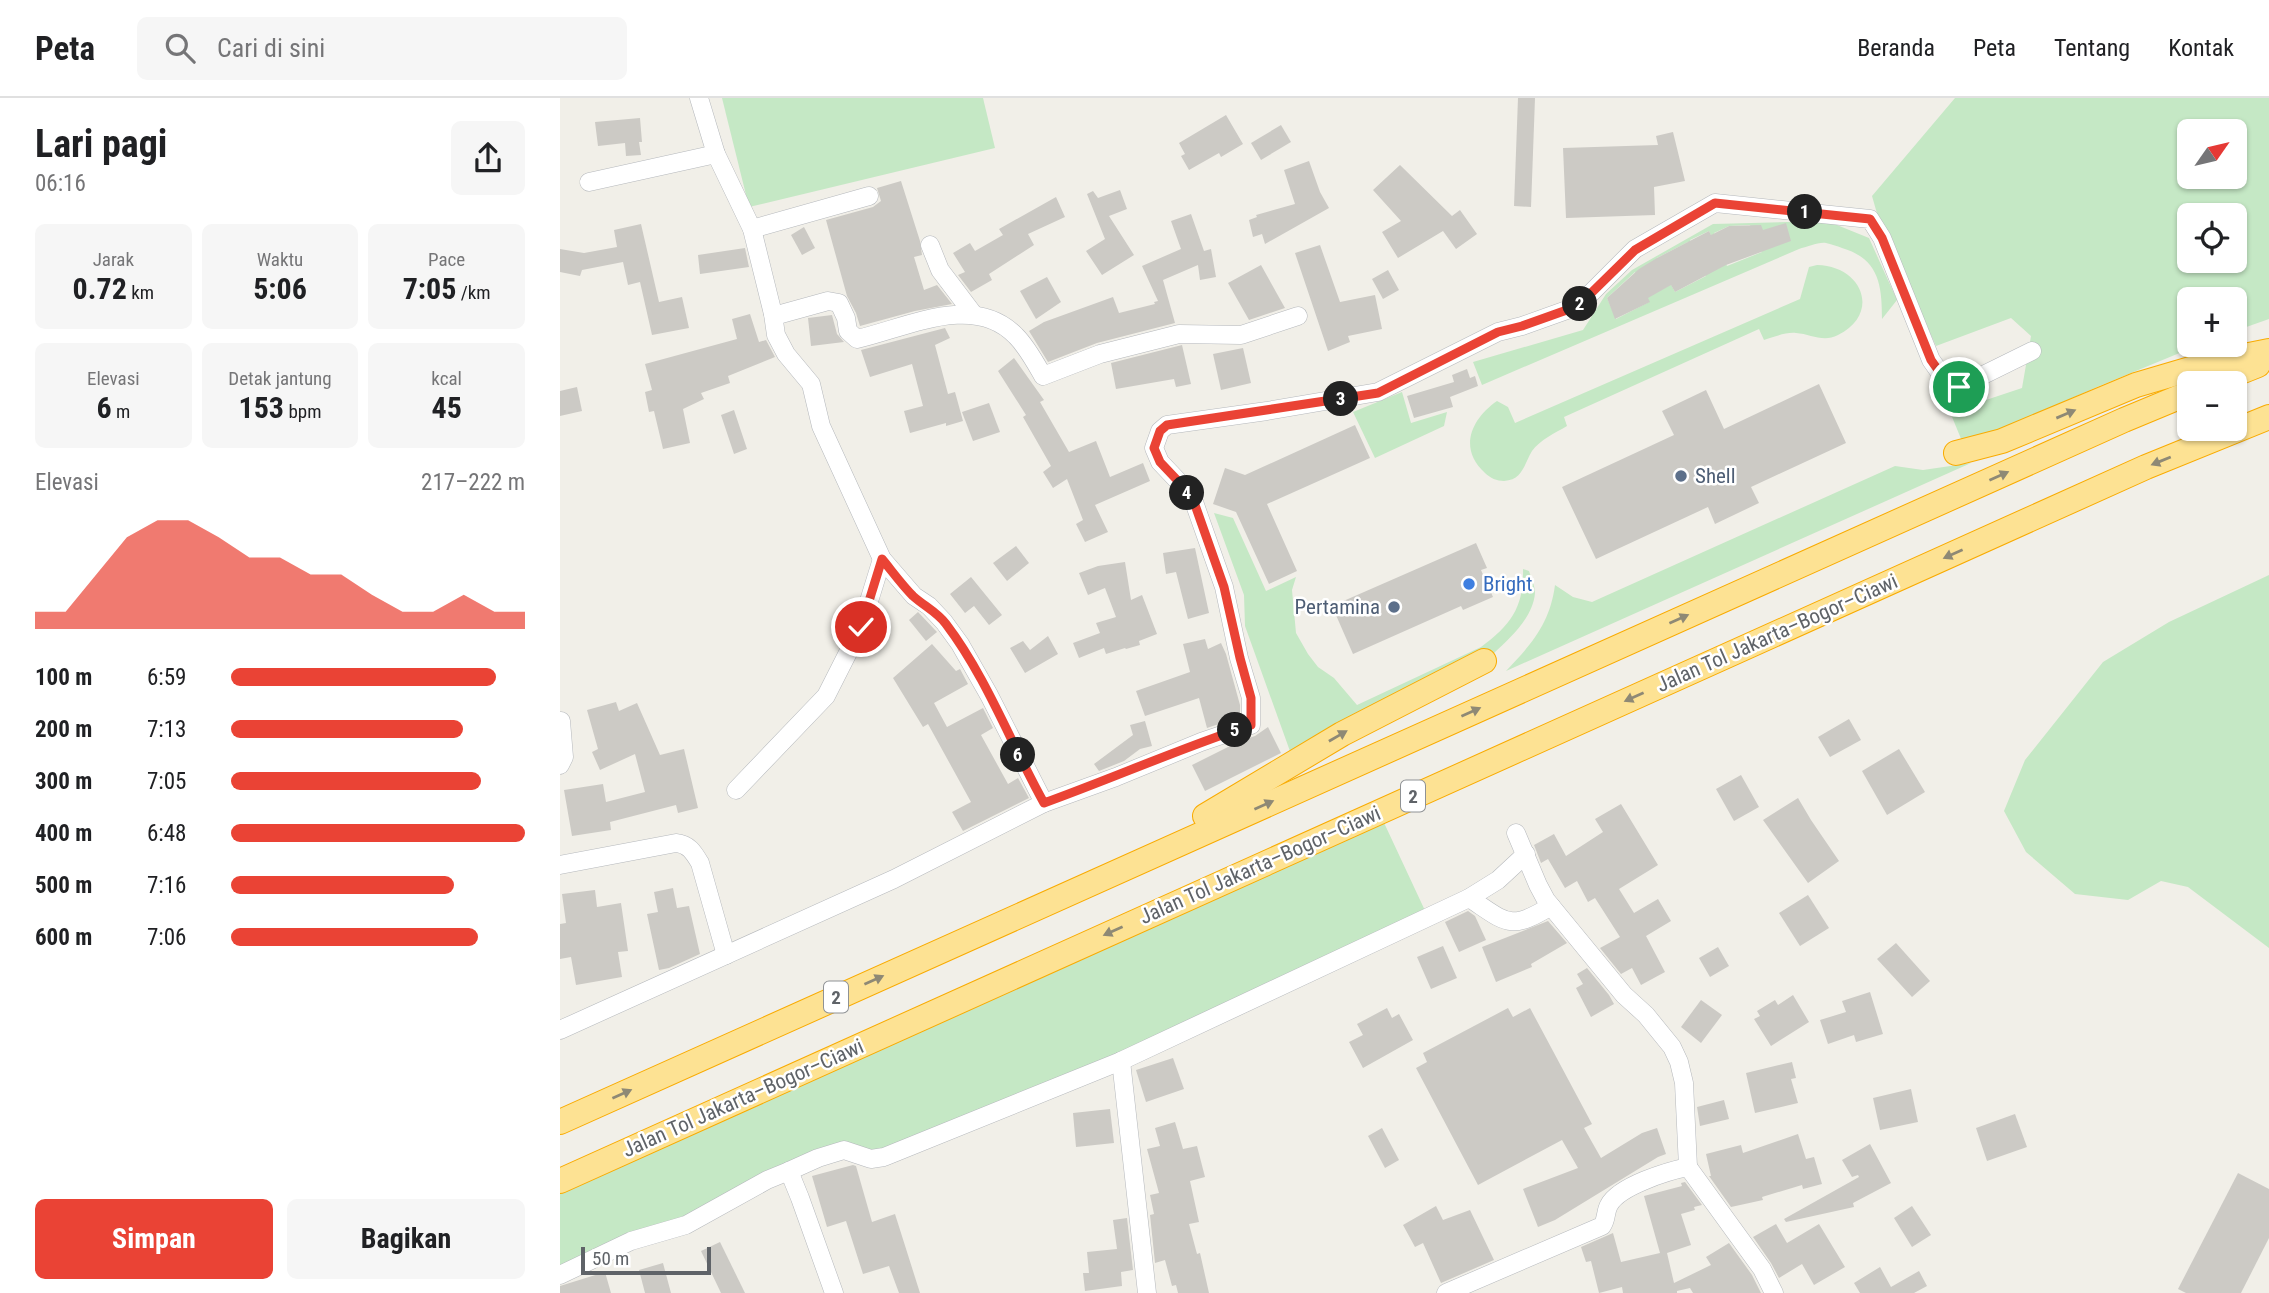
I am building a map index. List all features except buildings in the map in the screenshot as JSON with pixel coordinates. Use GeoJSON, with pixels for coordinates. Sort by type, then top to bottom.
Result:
{"type":"FeatureCollection","features":[{"type":"Feature","properties":{"kind":"highway"},"geometry":{"type":"LineString","coordinates":[[1956,453],[2002,441],[2136,385],[2214,362],[2269,351]]}},
{"type":"Feature","properties":{"kind":"highway"},"geometry":{"type":"LineString","coordinates":[[2242,371],[2269,360]]}},
{"type":"Feature","properties":{"kind":"highway","name":"2"},"geometry":{"type":"LineString","coordinates":[[560,1122],[2177,398]]}},
{"type":"Feature","properties":{"kind":"highway","name":"Jalan Tol Jakarta–Bogor–Ciawi"},"geometry":{"type":"LineString","coordinates":[[560,1181],[2133,473],[2269,417]]}},
{"type":"Feature","properties":{"kind":"highway"},"geometry":{"type":"LineString","coordinates":[[1112,873],[1342,734],[1484,660]]}},
{"type":"Feature","properties":{"kind":"street"},"geometry":{"type":"LineString","coordinates":[[699,98],[716,153],[752,229],[776,335],[786,354],[811,384],[821,426],[882,559],[914,596],[929,606],[944,622],[960,644],[1044,803]]}},
{"type":"Feature","properties":{"kind":"street"},"geometry":{"type":"LineString","coordinates":[[589,182],[716,153]]}},
{"type":"Feature","properties":{"kind":"street"},"geometry":{"type":"LineString","coordinates":[[752,229],[869,196]]}},
{"type":"Feature","properties":{"kind":"street"},"geometry":{"type":"LineString","coordinates":[[560,1030],[894,879],[1044,803],[1116,778],[1201,741],[1251,725],[1251,698],[1224,587],[1194,502],[1160,462],[1154,448],[1160,431],[1167,425],[1378,393],[1498,332],[1578,306],[1635,250],[1715,203],[1870,219],[1882,238],[1931,360],[1943,377],[1959,387],[2032,351]]}},
{"type":"Feature","properties":{"kind":"street"},"geometry":{"type":"LineString","coordinates":[[930,245],[940,270],[974,314]]}},
{"type":"Feature","properties":{"kind":"street"},"geometry":{"type":"LineString","coordinates":[[773,314],[828,301],[839,303],[848,331],[857,339],[935,316],[974,314],[1000,324],[1015,335],[1044,376],[1100,354],[1179,334],[1241,335],[1298,316]]}},
{"type":"Feature","properties":{"kind":"street"},"geometry":{"type":"LineString","coordinates":[[736,790],[826,696],[861,627],[882,559]]}},
{"type":"Feature","properties":{"kind":"street"},"geometry":{"type":"LineString","coordinates":[[560,765],[564,757],[561,721]]}},
{"type":"Feature","properties":{"kind":"street"},"geometry":{"type":"LineString","coordinates":[[1516,833],[1538,885],[1551,906],[1624,995],[1672,1047],[1684,1083],[1688,1167],[1762,1269],[1774,1293]]}},
{"type":"Feature","properties":{"kind":"street"},"geometry":{"type":"LineString","coordinates":[[560,865],[676,843],[684,844],[700,863],[726,956]]}},
{"type":"Feature","properties":{"kind":"street"},"geometry":{"type":"LineString","coordinates":[[560,1275],[631,1241],[686,1225],[767,1180],[818,1158],[844,1150],[871,1159],[884,1157],[1121,1060],[1469,898],[1498,880],[1526,854]]}},
{"type":"Feature","properties":{"kind":"street"},"geometry":{"type":"LineString","coordinates":[[1469,898],[1507,921],[1521,922],[1551,906]]}},
{"type":"Feature","properties":{"kind":"street"},"geometry":{"type":"LineString","coordinates":[[1121,1060],[1147,1293]]}},
{"type":"Feature","properties":{"kind":"street"},"geometry":{"type":"LineString","coordinates":[[1446,1293],[1602,1226],[1606,1222],[1610,1203],[1626,1191],[1648,1178],[1688,1167]]}},
{"type":"Feature","properties":{"kind":"street"},"geometry":{"type":"LineString","coordinates":[[789,1171],[834,1293]]}},
{"type":"Feature","properties":{"kind":"green space"},"geometry":{"type":"Polygon","coordinates":[[[722,98],[983,98],[995,148],[749,207],[722,98]]]}},
{"type":"Feature","properties":{"kind":"green space"},"geometry":{"type":"Polygon","coordinates":[[[1955,98],[2269,98],[2269,319],[2247,327],[2247,287],[2177,287],[2177,354],[1964,446],[1950,412],[2022,388],[2031,336],[2011,318],[1936,346],[1878,217],[1872,196],[1955,98]]]}},
{"type":"Feature","properties":{"kind":"green space"},"geometry":{"type":"Polygon","coordinates":[[[1827,221],[1869,238],[1897,300],[1882,319],[1879,284],[1871,266],[1854,253],[1828,243],[1816,244],[1482,385],[1473,362],[1583,330],[1606,294],[1632,270],[1713,224],[1827,221]],[[1750,225],[1729,226],[1714,233],[1727,266],[1762,252],[1750,225]],[[1709,231],[1690,240],[1705,270],[1723,261],[1709,231]],[[1688,242],[1657,258],[1675,292],[1706,276],[1688,242]],[[1635,272],[1607,298],[1616,319],[1649,302],[1635,272]]]}},
{"type":"Feature","properties":{"kind":"green space"},"geometry":{"type":"Polygon","coordinates":[[[1809,267],[1833,267],[1846,273],[1861,293],[1859,315],[1851,326],[1838,335],[1822,338],[1792,333],[1764,340],[1759,329],[1564,417],[1567,426],[1535,447],[1515,478],[1496,480],[1477,464],[1472,454],[1471,435],[1480,416],[1497,401],[1508,407],[1515,423],[1800,299],[1809,267]]]}},
{"type":"Feature","properties":{"kind":"green space"},"geometry":{"type":"Polygon","coordinates":[[[1402,392],[1411,423],[1447,412],[1444,426],[1375,458],[1353,412],[1402,392]]]}},
{"type":"Feature","properties":{"kind":"green space"},"geometry":{"type":"Polygon","coordinates":[[[1971,463],[1506,671],[1524,652],[1544,622],[1555,585],[1573,597],[1592,602],[1895,466],[1923,470],[1971,463]]]}},
{"type":"Feature","properties":{"kind":"green space"},"geometry":{"type":"Polygon","coordinates":[[[1214,513],[1233,518],[1266,591],[1296,577],[1292,590],[1296,633],[1318,667],[1334,678],[1357,705],[1481,647],[1491,639],[1514,614],[1521,594],[1523,569],[1529,571],[1533,582],[1533,602],[1520,627],[1493,654],[1291,754],[1245,626],[1244,595],[1214,513]]]}},
{"type":"Feature","properties":{"kind":"green space"},"geometry":{"type":"Polygon","coordinates":[[[2269,575],[2269,948],[2188,887],[2161,881],[2128,900],[2075,894],[2026,852],[2004,811],[2025,760],[2103,662],[2169,622],[2269,575]]]}},
{"type":"Feature","properties":{"kind":"green space"},"geometry":{"type":"Polygon","coordinates":[[[1379,812],[1428,917],[884,1157],[844,1150],[560,1283],[560,1181],[1379,812]]]}},
{"type":"Feature","properties":{"kind":"place","name":"Shell"},"geometry":{"type":"Point","coordinates":[1681,476]}},
{"type":"Feature","properties":{"kind":"place","name":"Bright"},"geometry":{"type":"Point","coordinates":[1469,584]}},
{"type":"Feature","properties":{"kind":"place","name":"Pertamina"},"geometry":{"type":"Point","coordinates":[1394,607]}},
{"type":"Feature","properties":{"kind":"route"},"geometry":{"type":"LineString","coordinates":[[861,627],[882,559],[914,596],[929,606],[944,622],[960,644],[1044,803],[1116,778],[1201,741],[1251,725],[1251,698],[1224,587],[1194,502],[1160,462],[1154,448],[1160,431],[1167,425],[1378,393],[1498,332],[1578,306],[1635,250],[1715,203],[1870,219],[1882,238],[1931,360],[1943,377],[1959,387]]}}]}
